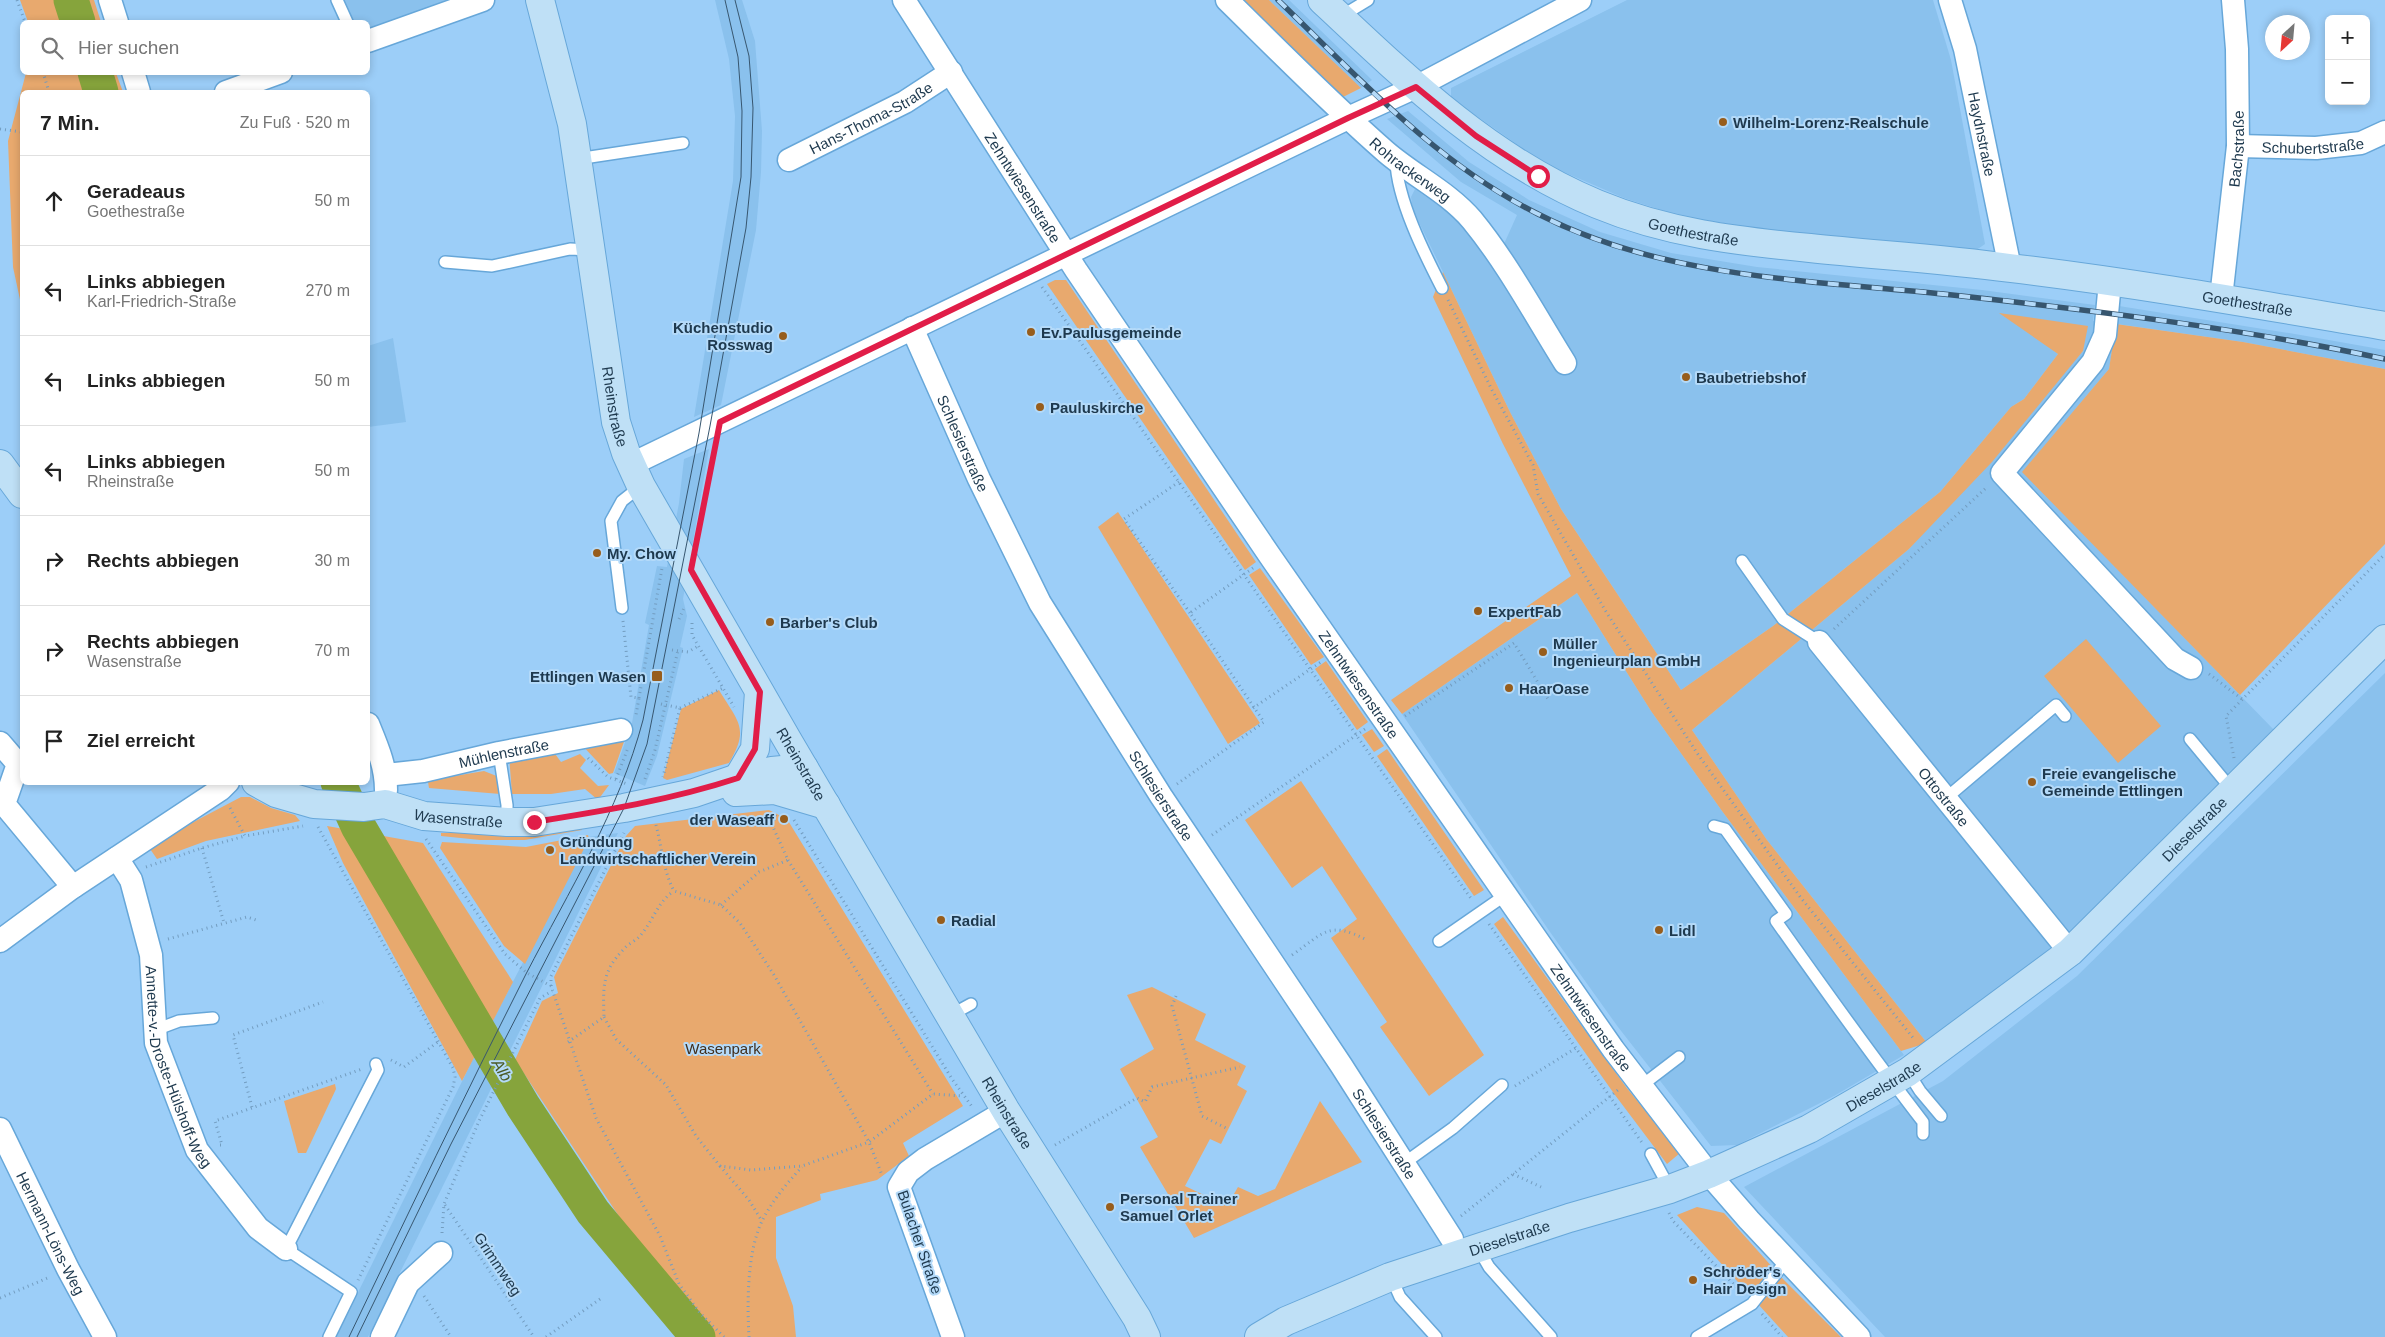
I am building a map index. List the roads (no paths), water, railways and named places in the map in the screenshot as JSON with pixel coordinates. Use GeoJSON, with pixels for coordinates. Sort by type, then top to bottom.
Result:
{"type":"FeatureCollection","features":[{"type":"Feature","properties":{"kind":"street"},"geometry":{"type":"LineString","coordinates":[[110,0],[116,20]]}},
{"type":"Feature","properties":{"kind":"street"},"geometry":{"type":"LineString","coordinates":[[370,41],[483,0]]}},
{"type":"Feature","properties":{"kind":"street","name":"Rheinstraße"},"geometry":{"type":"LineString","coordinates":[[540,0],[572,124],[616,422],[636,475],[826,805],[960,1010],[1006,1111],[1137,1318],[1146,1337]]}},
{"type":"Feature","properties":{"kind":"street","name":"Zehntwiesenstraße"},"geometry":{"type":"LineString","coordinates":[[904,0],[1067,254],[1270,556],[1638,1082],[1710,1174],[1786,1261],[1860,1337]]}},
{"type":"Feature","properties":{"kind":"street","name":"Rohrackerweg"},"geometry":{"type":"LineString","coordinates":[[1227,0],[1348,118],[1396,161],[1445,195],[1470,218],[1499,255],[1565,363]]}},
{"type":"Feature","properties":{"kind":"street"},"geometry":{"type":"LineString","coordinates":[[636,475],[720,422],[912,328],[1032,273],[1067,254],[1348,118],[1416,87],[1580,0]]}},
{"type":"Feature","properties":{"kind":"street","name":"Haydnstraße"},"geometry":{"type":"LineString","coordinates":[[1950,0],[1965,49],[2010,268]]}},
{"type":"Feature","properties":{"kind":"street","name":"Bachstraße"},"geometry":{"type":"LineString","coordinates":[[2221,298],[2238,146],[2237,49],[2233,0]]}},
{"type":"Feature","properties":{"kind":"street","name":"Goethestraße"},"geometry":{"type":"LineString","coordinates":[[1331,8],[1416,87],[1476,136],[1538,176],[1596,203],[1647,223],[1730,241],[2010,268],[2221,298],[2385,326]]}},
{"type":"Feature","properties":{"kind":"street","name":"Hans-Thoma-Straße"},"geometry":{"type":"LineString","coordinates":[[789,160],[905,102],[951,72]]}},
{"type":"Feature","properties":{"kind":"street"},"geometry":{"type":"LineString","coordinates":[[134,75],[138,90]]}},
{"type":"Feature","properties":{"kind":"street"},"geometry":{"type":"LineString","coordinates":[[232,90],[273,75]]}},
{"type":"Feature","properties":{"kind":"street","name":"Schubertstraße"},"geometry":{"type":"LineString","coordinates":[[2238,146],[2316,148],[2361,143],[2385,132]]}},
{"type":"Feature","properties":{"kind":"street"},"geometry":{"type":"LineString","coordinates":[[2110,282],[2104,335],[2093,362],[2002,474],[2176,660],[2199,670]]}},
{"type":"Feature","properties":{"kind":"street","name":"Schlesierstraße"},"geometry":{"type":"LineString","coordinates":[[912,328],[979,479],[1040,603],[1161,796],[1449,1234]]}},
{"type":"Feature","properties":{"kind":"street"},"geometry":{"type":"LineString","coordinates":[[0,464],[20,491]]}},
{"type":"Feature","properties":{"kind":"street","name":"Dieselstraße"},"geometry":{"type":"LineString","coordinates":[[1259,1337],[1286,1321],[1390,1277],[1710,1174],[1809,1129],[1909,1070],[2070,952],[2385,639]]}},
{"type":"Feature","properties":{"kind":"street","name":"Ottostraße"},"geometry":{"type":"LineString","coordinates":[[1819,642],[2070,952]]}},
{"type":"Feature","properties":{"kind":"street"},"geometry":{"type":"LineString","coordinates":[[738,778],[755,749],[760,692]]}},
{"type":"Feature","properties":{"kind":"street"},"geometry":{"type":"LineString","coordinates":[[370,730],[386,775],[375,805]]}},
{"type":"Feature","properties":{"kind":"street","name":"Mühlenstraße"},"geometry":{"type":"LineString","coordinates":[[386,775],[423,771],[499,753],[628,732]]}},
{"type":"Feature","properties":{"kind":"street"},"geometry":{"type":"LineString","coordinates":[[0,743],[18,764],[4,804],[73,887]]}},
{"type":"Feature","properties":{"kind":"street","name":"Wasenstraße"},"geometry":{"type":"LineString","coordinates":[[694,793],[738,778],[772,771],[804,768]]}},
{"type":"Feature","properties":{"kind":"street","name":"Wasenstraße"},"geometry":{"type":"LineString","coordinates":[[261,785],[316,811],[375,805],[424,816],[507,822],[534,822],[651,791],[694,793],[775,790],[826,805]]}},
{"type":"Feature","properties":{"kind":"street"},"geometry":{"type":"LineString","coordinates":[[0,941],[73,887],[122,866],[225,786]]}},
{"type":"Feature","properties":{"kind":"street","name":"Annette-v.-Droste-Hülshoff-Weg"},"geometry":{"type":"LineString","coordinates":[[122,866],[139,905],[148,945],[156,1043],[196,1150],[258,1228],[286,1250]]}},
{"type":"Feature","properties":{"kind":"street","name":"Bulacher Straße"},"geometry":{"type":"LineString","coordinates":[[953,1337],[899,1187],[908,1172],[925,1159],[1006,1111]]}},
{"type":"Feature","properties":{"kind":"street","name":"Hermann-Löns-Weg"},"geometry":{"type":"LineString","coordinates":[[0,1129],[68,1269],[105,1337]]}},
{"type":"Feature","properties":{"kind":"street"},"geometry":{"type":"LineString","coordinates":[[382,1337],[408,1283],[441,1254]]}},
{"type":"Feature","properties":{"kind":"lane"},"geometry":{"type":"LineString","coordinates":[[337,0],[346,20]]}},
{"type":"Feature","properties":{"kind":"lane","name":"Goethestraße"},"geometry":{"type":"LineString","coordinates":[[1331,8],[1368,0]]}},
{"type":"Feature","properties":{"kind":"lane"},"geometry":{"type":"LineString","coordinates":[[577,159],[683,143]]}},
{"type":"Feature","properties":{"kind":"lane"},"geometry":{"type":"LineString","coordinates":[[1396,161],[1397,179],[1408,210],[1442,288]]}},
{"type":"Feature","properties":{"kind":"lane"},"geometry":{"type":"LineString","coordinates":[[445,262],[492,266],[570,249],[590,250]]}},
{"type":"Feature","properties":{"kind":"lane"},"geometry":{"type":"LineString","coordinates":[[622,608],[611,521],[636,475]]}},
{"type":"Feature","properties":{"kind":"lane"},"geometry":{"type":"LineString","coordinates":[[1742,561],[1783,618],[1819,642]]}},
{"type":"Feature","properties":{"kind":"lane"},"geometry":{"type":"LineString","coordinates":[[1945,799],[2056,705],[2065,716]]}},
{"type":"Feature","properties":{"kind":"lane"},"geometry":{"type":"LineString","coordinates":[[2190,739],[2236,788]]}},
{"type":"Feature","properties":{"kind":"lane"},"geometry":{"type":"LineString","coordinates":[[499,753],[508,805],[507,822]]}},
{"type":"Feature","properties":{"kind":"lane"},"geometry":{"type":"LineString","coordinates":[[1714,826],[1725,829],[1786,914],[1776,921],[1909,1070],[1920,1092],[1942,1116]]}},
{"type":"Feature","properties":{"kind":"lane"},"geometry":{"type":"LineString","coordinates":[[1439,941],[1507,894]]}},
{"type":"Feature","properties":{"kind":"lane"},"geometry":{"type":"LineString","coordinates":[[156,1030],[179,1022],[213,1018]]}},
{"type":"Feature","properties":{"kind":"lane"},"geometry":{"type":"LineString","coordinates":[[1638,1082],[1679,1057]]}},
{"type":"Feature","properties":{"kind":"lane"},"geometry":{"type":"LineString","coordinates":[[286,1250],[378,1070],[376,1064]]}},
{"type":"Feature","properties":{"kind":"lane"},"geometry":{"type":"LineString","coordinates":[[1909,1070],[1923,1122],[1923,1134]]}},
{"type":"Feature","properties":{"kind":"lane"},"geometry":{"type":"LineString","coordinates":[[1403,1164],[1453,1128],[1502,1085]]}},
{"type":"Feature","properties":{"kind":"lane"},"geometry":{"type":"LineString","coordinates":[[1650,1154],[1665,1190]]}},
{"type":"Feature","properties":{"kind":"lane"},"geometry":{"type":"LineString","coordinates":[[1478,1248],[1489,1267],[1551,1337]]}},
{"type":"Feature","properties":{"kind":"lane","name":"Annette-v.-Droste-Hülshoff-Weg"},"geometry":{"type":"LineString","coordinates":[[286,1250],[351,1292],[329,1337]]}},
{"type":"Feature","properties":{"kind":"lane"},"geometry":{"type":"LineString","coordinates":[[1697,1337],[1752,1304],[1786,1261]]}},
{"type":"Feature","properties":{"kind":"lane"},"geometry":{"type":"LineString","coordinates":[[1390,1277],[1400,1297],[1436,1337]]}},
{"type":"Feature","properties":{"kind":"waterway","name":"Alb"},"geometry":{"type":"LineString","coordinates":[[71,0],[77,20]]}},
{"type":"Feature","properties":{"kind":"waterway","name":"Alb"},"geometry":{"type":"LineString","coordinates":[[96,75],[100,90]]}},
{"type":"Feature","properties":{"kind":"waterway","name":"Alb"},"geometry":{"type":"LineString","coordinates":[[339,785],[358,826],[523,1106],[593,1212],[698,1337]]}},
{"type":"Feature","properties":{"kind":"tram line"},"geometry":{"type":"LineString","coordinates":[[349,1337],[481,1064],[592,850],[621,786],[643,720],[699,433],[741,177],[742,111],[738,57],[725,0]]}},
{"type":"Feature","properties":{"kind":"tram line"},"geometry":{"type":"LineString","coordinates":[[357,1337],[451,1144],[624,808],[647,744],[710,426],[746,228],[751,177],[753,108],[749,56],[735,0]]}},
{"type":"Feature","properties":{"kind":"railway"},"geometry":{"type":"LineString","coordinates":[[1278,0],[1369,89],[1432,144],[1466,170],[1538,214],[1586,235],[1635,252],[1685,264],[1736,273],[2109,313],[2275,338],[2385,359]]}},
{"type":"Feature","properties":{"kind":"place","name":"Wilhelm-Lorenz-Realschule"},"geometry":{"type":"Point","coordinates":[1723,122]}},
{"type":"Feature","properties":{"kind":"place","name":"Ev.Paulusgemeinde"},"geometry":{"type":"Point","coordinates":[1031,332]}},
{"type":"Feature","properties":{"kind":"place","name":"Küchenstudio Rosswag"},"geometry":{"type":"Point","coordinates":[783,336]}},
{"type":"Feature","properties":{"kind":"place","name":"Baubetriebshof"},"geometry":{"type":"Point","coordinates":[1686,377]}},
{"type":"Feature","properties":{"kind":"place","name":"Pauluskirche"},"geometry":{"type":"Point","coordinates":[1040,407]}},
{"type":"Feature","properties":{"kind":"place","name":"My. Chow"},"geometry":{"type":"Point","coordinates":[597,553]}},
{"type":"Feature","properties":{"kind":"place","name":"ExpertFab"},"geometry":{"type":"Point","coordinates":[1478,611]}},
{"type":"Feature","properties":{"kind":"place","name":"Barber's Club"},"geometry":{"type":"Point","coordinates":[770,622]}},
{"type":"Feature","properties":{"kind":"place","name":"Müller Ingenieurplan GmbH"},"geometry":{"type":"Point","coordinates":[1543,652]}},
{"type":"Feature","properties":{"kind":"place","name":"Ettlingen Wasen"},"geometry":{"type":"Point","coordinates":[657,676]}},
{"type":"Feature","properties":{"kind":"place","name":"HaarOase"},"geometry":{"type":"Point","coordinates":[1509,688]}},
{"type":"Feature","properties":{"kind":"place","name":"Freie evangelische Gemeinde Ettlingen"},"geometry":{"type":"Point","coordinates":[2032,782]}},
{"type":"Feature","properties":{"kind":"place","name":"der Waseaff"},"geometry":{"type":"Point","coordinates":[784,819]}},
{"type":"Feature","properties":{"kind":"place","name":"Gründung Landwirtschaftlicher Verein"},"geometry":{"type":"Point","coordinates":[550,850]}},
{"type":"Feature","properties":{"kind":"place","name":"Radial"},"geometry":{"type":"Point","coordinates":[941,920]}},
{"type":"Feature","properties":{"kind":"place","name":"Lidl"},"geometry":{"type":"Point","coordinates":[1659,930]}},
{"type":"Feature","properties":{"kind":"place","name":"Personal Trainer Samuel Orlet"},"geometry":{"type":"Point","coordinates":[1110,1207]}},
{"type":"Feature","properties":{"kind":"place","name":"Schröder's Hair Design"},"geometry":{"type":"Point","coordinates":[1693,1280]}},
{"type":"Feature","properties":{"kind":"park label","name":"Wasenpark"},"geometry":{"type":"Point","coordinates":[723,1048]}}]}
